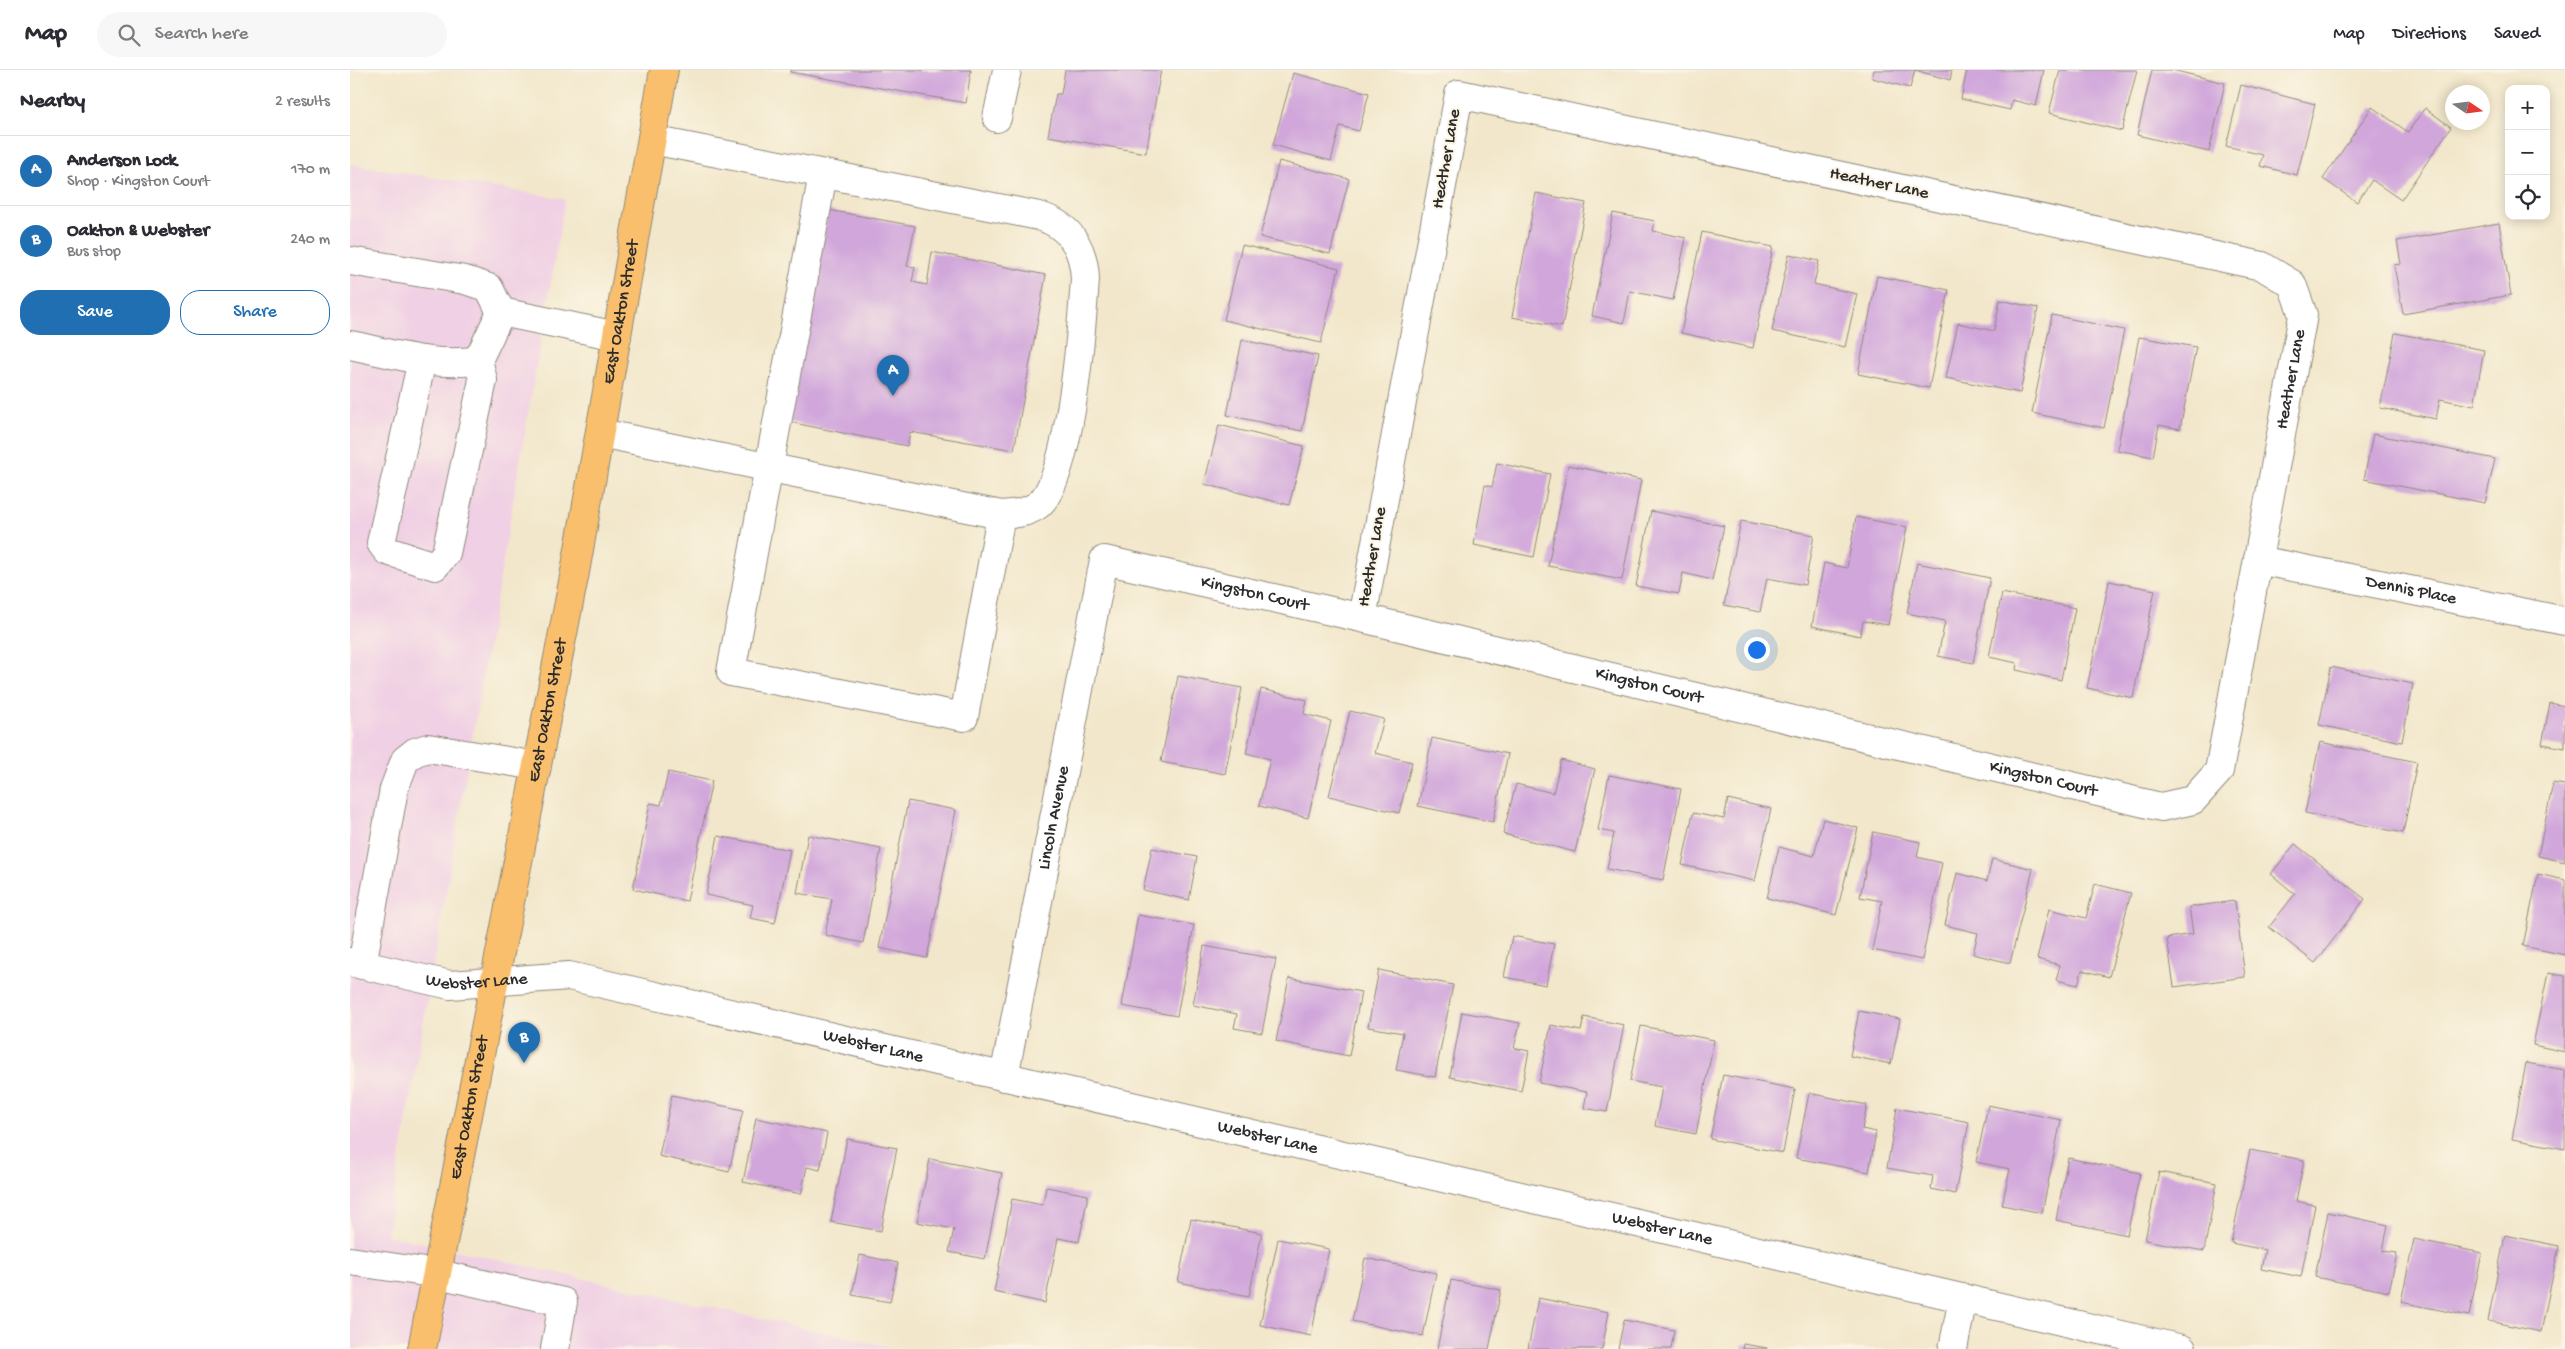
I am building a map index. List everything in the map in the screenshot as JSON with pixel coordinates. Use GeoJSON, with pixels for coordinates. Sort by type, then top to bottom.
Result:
{"type":"FeatureCollection","features":[{"type":"Feature","properties":{"kind":"main road","name":"East Oakton Street"},"geometry":{"type":"LineString","coordinates":[[422,1349],[537,766],[600,433],[664,70]]}},
{"type":"Feature","properties":{"kind":"street"},"geometry":{"type":"LineString","coordinates":[[997,118],[1007,70]]}},
{"type":"Feature","properties":{"kind":"street","name":"Heather Lane"},"geometry":{"type":"LineString","coordinates":[[1362,618],[1459,94],[2262,266],[2292,284],[2303,315],[2219,771],[2193,800]]}},
{"type":"Feature","properties":{"kind":"street"},"geometry":{"type":"LineString","coordinates":[[600,433],[1001,515],[1017,514],[1038,504],[1050,489],[1059,462],[1069,416],[1085,279],[1084,261],[1076,242],[1066,229],[1053,220],[652,140]]}},
{"type":"Feature","properties":{"kind":"street"},"geometry":{"type":"LineString","coordinates":[[822,174],[731,672],[964,717],[1001,515]]}},
{"type":"Feature","properties":{"kind":"street"},"geometry":{"type":"LineString","coordinates":[[350,261],[465,280],[481,285],[489,288],[501,312]]}},
{"type":"Feature","properties":{"kind":"street"},"geometry":{"type":"LineString","coordinates":[[501,312],[617,336]]}},
{"type":"Feature","properties":{"kind":"street"},"geometry":{"type":"LineString","coordinates":[[422,360],[381,542],[387,551],[435,566],[446,552],[483,380],[478,360],[501,312]]}},
{"type":"Feature","properties":{"kind":"street"},"geometry":{"type":"LineString","coordinates":[[350,345],[422,360],[462,363],[478,360]]}},
{"type":"Feature","properties":{"kind":"street","name":"Kingston Court"},"geometry":{"type":"LineString","coordinates":[[1104,560],[1362,618],[2162,807],[2193,800]]}},
{"type":"Feature","properties":{"kind":"street","name":"Lincoln Avenue"},"geometry":{"type":"LineString","coordinates":[[1004,1077],[1104,560]]}},
{"type":"Feature","properties":{"kind":"street","name":"Dennis Place"},"geometry":{"type":"LineString","coordinates":[[2258,560],[2565,621]]}},
{"type":"Feature","properties":{"kind":"street"},"geometry":{"type":"LineString","coordinates":[[356,963],[394,789],[405,760],[415,752],[428,748],[537,766]]}},
{"type":"Feature","properties":{"kind":"street","name":"Webster Lane"},"geometry":{"type":"LineString","coordinates":[[356,963],[450,984],[569,976],[2182,1349]]}},
{"type":"Feature","properties":{"kind":"street"},"geometry":{"type":"LineString","coordinates":[[350,1261],[438,1274],[563,1302],[555,1349]]}},
{"type":"Feature","properties":{"kind":"street"},"geometry":{"type":"LineString","coordinates":[[1953,1349],[1962,1298]]}},
{"type":"Feature","properties":{"kind":"shaded area"},"geometry":{"type":"Polygon","coordinates":[[[350,164],[565,199],[387,1235],[899,1349],[350,1349],[350,164]]]}},
{"type":"Feature","properties":{"kind":"building"},"geometry":{"type":"Polygon","coordinates":[[[791,70],[971,70],[966,103],[790,72],[791,70]]]}},
{"type":"Feature","properties":{"kind":"building"},"geometry":{"type":"Polygon","coordinates":[[[1065,70],[1161,70],[1146,153],[1048,136],[1056,94],[1061,94],[1065,70]]]}},
{"type":"Feature","properties":{"kind":"building"},"geometry":{"type":"Polygon","coordinates":[[[1874,70],[1915,70],[1910,88],[1872,78],[1874,70]]]}},
{"type":"Feature","properties":{"kind":"building"},"geometry":{"type":"Polygon","coordinates":[[[1915,70],[1952,70],[1950,80],[1915,70]]]}},
{"type":"Feature","properties":{"kind":"building"},"geometry":{"type":"Polygon","coordinates":[[[1967,70],[2044,70],[2036,106],[2012,100],[2010,110],[1961,99],[1967,70]]]}},
{"type":"Feature","properties":{"kind":"building"},"geometry":{"type":"Polygon","coordinates":[[[2060,70],[2137,70],[2122,131],[2049,113],[2060,70]]]}},
{"type":"Feature","properties":{"kind":"building"},"geometry":{"type":"Polygon","coordinates":[[[2152,70],[2172,70],[2225,83],[2209,152],[2137,135],[2152,70]]]}},
{"type":"Feature","properties":{"kind":"building"},"geometry":{"type":"Polygon","coordinates":[[[1293,73],[1369,93],[1359,131],[1340,126],[1331,161],[1273,145],[1293,73]]]}},
{"type":"Feature","properties":{"kind":"building"},"geometry":{"type":"Polygon","coordinates":[[[2241,85],[2315,104],[2297,175],[2260,166],[2263,155],[2226,146],[2241,85]]]}},
{"type":"Feature","properties":{"kind":"building"},"geometry":{"type":"Polygon","coordinates":[[[2372,107],[2408,132],[2425,108],[2445,123],[2445,130],[2449,130],[2401,200],[2372,180],[2357,202],[2323,179],[2372,107]]]}},
{"type":"Feature","properties":{"kind":"building"},"geometry":{"type":"Polygon","coordinates":[[[1279,161],[1349,179],[1330,254],[1260,237],[1279,161]]]}},
{"type":"Feature","properties":{"kind":"building"},"geometry":{"type":"Polygon","coordinates":[[[1536,193],[1586,203],[1562,327],[1512,317],[1536,193]]]}},
{"type":"Feature","properties":{"kind":"building"},"geometry":{"type":"Polygon","coordinates":[[[828,210],[915,226],[907,266],[915,267],[912,282],[927,285],[932,252],[1046,275],[1014,450],[910,432],[907,446],[789,422],[828,210]]]}},
{"type":"Feature","properties":{"kind":"building"},"geometry":{"type":"Polygon","coordinates":[[[1613,213],[1655,221],[1653,231],[1686,238],[1673,300],[1630,291],[1624,323],[1592,316],[1613,213]]]}},
{"type":"Feature","properties":{"kind":"building"},"geometry":{"type":"Polygon","coordinates":[[[2499,223],[2511,295],[2403,314],[2394,265],[2401,264],[2397,241],[2499,223]]]}},
{"type":"Feature","properties":{"kind":"building"},"geometry":{"type":"Polygon","coordinates":[[[1702,232],[1773,247],[1753,348],[1681,333],[1702,232]]]}},
{"type":"Feature","properties":{"kind":"building"},"geometry":{"type":"Polygon","coordinates":[[[1242,245],[1339,268],[1321,343],[1224,320],[1242,245]]]}},
{"type":"Feature","properties":{"kind":"building"},"geometry":{"type":"Polygon","coordinates":[[[1789,254],[1819,261],[1814,284],[1857,294],[1845,347],[1772,331],[1789,254]]]}},
{"type":"Feature","properties":{"kind":"building"},"geometry":{"type":"Polygon","coordinates":[[[1877,276],[1949,290],[1929,388],[1858,374],[1877,276]]]}},
{"type":"Feature","properties":{"kind":"building"},"geometry":{"type":"Polygon","coordinates":[[[2000,300],[2038,308],[2020,393],[1946,378],[1958,323],[1994,331],[2000,300]]]}},
{"type":"Feature","properties":{"kind":"building"},"geometry":{"type":"Polygon","coordinates":[[[2052,315],[2124,330],[2104,428],[2032,413],[2052,315]]]}},
{"type":"Feature","properties":{"kind":"building"},"geometry":{"type":"Polygon","coordinates":[[[2395,333],[2484,350],[2474,406],[2440,399],[2436,419],[2380,408],[2395,333]]]}},
{"type":"Feature","properties":{"kind":"building"},"geometry":{"type":"Polygon","coordinates":[[[2139,337],[2196,347],[2180,429],[2159,425],[2153,457],[2117,450],[2139,337]]]}},
{"type":"Feature","properties":{"kind":"building"},"geometry":{"type":"Polygon","coordinates":[[[1242,340],[1318,356],[1302,431],[1227,415],[1242,340]]]}},
{"type":"Feature","properties":{"kind":"building"},"geometry":{"type":"Polygon","coordinates":[[[1219,425],[1304,446],[1289,505],[1204,484],[1219,425]]]}},
{"type":"Feature","properties":{"kind":"building"},"geometry":{"type":"Polygon","coordinates":[[[2373,434],[2495,459],[2485,503],[2364,479],[2373,434]]]}},
{"type":"Feature","properties":{"kind":"building"},"geometry":{"type":"Polygon","coordinates":[[[1497,463],[1550,474],[1534,557],[1474,545],[1485,485],[1492,487],[1497,463]]]}},
{"type":"Feature","properties":{"kind":"building"},"geometry":{"type":"Polygon","coordinates":[[[1568,465],[1641,480],[1622,580],[1548,566],[1568,465]]]}},
{"type":"Feature","properties":{"kind":"building"},"geometry":{"type":"Polygon","coordinates":[[[1651,511],[1724,526],[1712,580],[1683,573],[1679,594],[1636,586],[1651,511]]]}},
{"type":"Feature","properties":{"kind":"building"},"geometry":{"type":"Polygon","coordinates":[[[1856,517],[1907,527],[1888,625],[1863,621],[1860,636],[1812,626],[1824,563],[1847,568],[1856,517]]]}},
{"type":"Feature","properties":{"kind":"building"},"geometry":{"type":"Polygon","coordinates":[[[1741,521],[1814,535],[1805,585],[1767,578],[1760,612],[1724,605],[1741,521]]]}},
{"type":"Feature","properties":{"kind":"building"},"geometry":{"type":"Polygon","coordinates":[[[1917,563],[1990,578],[1973,663],[1938,656],[1945,621],[1907,613],[1917,563]]]}},
{"type":"Feature","properties":{"kind":"building"},"geometry":{"type":"Polygon","coordinates":[[[2109,581],[2155,590],[2133,698],[2087,688],[2109,581]]]}},
{"type":"Feature","properties":{"kind":"building"},"geometry":{"type":"Polygon","coordinates":[[[2002,593],[2075,608],[2061,680],[2016,670],[2017,663],[1989,657],[2002,593]]]}},
{"type":"Feature","properties":{"kind":"building"},"geometry":{"type":"Polygon","coordinates":[[[2331,667],[2413,684],[2402,742],[2319,725],[2331,667]]]}},
{"type":"Feature","properties":{"kind":"building"},"geometry":{"type":"Polygon","coordinates":[[[1178,676],[1242,688],[1225,774],[1161,762],[1178,676]]]}},
{"type":"Feature","properties":{"kind":"building"},"geometry":{"type":"Polygon","coordinates":[[[1261,689],[1307,700],[1304,714],[1331,721],[1308,818],[1259,806],[1270,759],[1246,753],[1261,689]]]}},
{"type":"Feature","properties":{"kind":"building"},"geometry":{"type":"Polygon","coordinates":[[[2550,703],[2565,706],[2565,748],[2542,744],[2550,703]]]}},
{"type":"Feature","properties":{"kind":"building"},"geometry":{"type":"Polygon","coordinates":[[[1350,711],[1384,719],[1375,753],[1412,762],[1399,813],[1329,796],[1350,711]]]}},
{"type":"Feature","properties":{"kind":"building"},"geometry":{"type":"Polygon","coordinates":[[[1432,738],[1508,754],[1493,822],[1418,806],[1432,738]]]}},
{"type":"Feature","properties":{"kind":"building"},"geometry":{"type":"Polygon","coordinates":[[[2320,742],[2417,762],[2403,833],[2305,813],[2320,742]]]}},
{"type":"Feature","properties":{"kind":"building"},"geometry":{"type":"Polygon","coordinates":[[[1561,760],[1595,769],[1575,852],[1503,834],[1516,784],[1553,793],[1561,760]]]}},
{"type":"Feature","properties":{"kind":"building"},"geometry":{"type":"Polygon","coordinates":[[[668,772],[712,781],[687,901],[633,889],[650,803],[661,805],[668,772]]]}},
{"type":"Feature","properties":{"kind":"building"},"geometry":{"type":"Polygon","coordinates":[[[1609,775],[1681,789],[1663,880],[1607,869],[1614,833],[1598,830],[1609,775]]]}},
{"type":"Feature","properties":{"kind":"building"},"geometry":{"type":"Polygon","coordinates":[[[2553,783],[2565,785],[2565,862],[2538,856],[2553,783]]]}},
{"type":"Feature","properties":{"kind":"building"},"geometry":{"type":"Polygon","coordinates":[[[1728,799],[1771,809],[1755,881],[1682,865],[1693,813],[1724,819],[1728,799]]]}},
{"type":"Feature","properties":{"kind":"building"},"geometry":{"type":"Polygon","coordinates":[[[908,801],[956,810],[927,958],[879,948],[908,801]]]}},
{"type":"Feature","properties":{"kind":"building"},"geometry":{"type":"Polygon","coordinates":[[[1823,819],[1858,828],[1836,915],[1767,898],[1779,847],[1814,856],[1823,819]]]}},
{"type":"Feature","properties":{"kind":"building"},"geometry":{"type":"Polygon","coordinates":[[[1873,832],[1920,842],[1917,857],[1942,863],[1922,960],[1872,950],[1882,901],[1860,897],[1873,832]]]}},
{"type":"Feature","properties":{"kind":"building"},"geometry":{"type":"Polygon","coordinates":[[[808,835],[881,849],[863,943],[825,935],[832,899],[797,893],[808,835]]]}},
{"type":"Feature","properties":{"kind":"building"},"geometry":{"type":"Polygon","coordinates":[[[718,836],[790,850],[775,923],[750,918],[753,905],[706,895],[718,836]]]}},
{"type":"Feature","properties":{"kind":"building"},"geometry":{"type":"Polygon","coordinates":[[[2295,844],[2365,899],[2315,963],[2269,927],[2295,894],[2271,874],[2295,844]]]}},
{"type":"Feature","properties":{"kind":"building"},"geometry":{"type":"Polygon","coordinates":[[[1152,848],[1197,857],[1189,900],[1143,890],[1152,848]]]}},
{"type":"Feature","properties":{"kind":"building"},"geometry":{"type":"Polygon","coordinates":[[[1992,859],[2033,869],[2010,963],[1973,954],[1978,933],[1945,925],[1957,873],[1987,881],[1992,859]]]}},
{"type":"Feature","properties":{"kind":"building"},"geometry":{"type":"Polygon","coordinates":[[[2538,874],[2565,880],[2565,955],[2523,946],[2538,874]]]}},
{"type":"Feature","properties":{"kind":"building"},"geometry":{"type":"Polygon","coordinates":[[[2095,884],[2131,893],[2109,977],[2082,970],[2078,985],[2056,980],[2060,965],[2037,959],[2049,909],[2086,918],[2095,884]]]}},
{"type":"Feature","properties":{"kind":"building"},"geometry":{"type":"Polygon","coordinates":[[[2235,901],[2245,977],[2174,987],[2167,938],[2193,934],[2189,907],[2235,901]]]}},
{"type":"Feature","properties":{"kind":"building"},"geometry":{"type":"Polygon","coordinates":[[[1138,915],[1194,925],[1177,1016],[1122,1006],[1138,915]]]}},
{"type":"Feature","properties":{"kind":"building"},"geometry":{"type":"Polygon","coordinates":[[[1512,936],[1554,944],[1546,985],[1504,977],[1512,936]]]}},
{"type":"Feature","properties":{"kind":"building"},"geometry":{"type":"Polygon","coordinates":[[[1204,946],[1276,959],[1262,1033],[1234,1028],[1237,1014],[1193,1005],[1204,946]]]}},
{"type":"Feature","properties":{"kind":"building"},"geometry":{"type":"Polygon","coordinates":[[[1379,970],[1453,985],[1435,1077],[1396,1070],[1403,1033],[1368,1027],[1379,970]]]}},
{"type":"Feature","properties":{"kind":"building"},"geometry":{"type":"Polygon","coordinates":[[[2548,973],[2565,976],[2565,1052],[2533,1045],[2548,973]]]}},
{"type":"Feature","properties":{"kind":"building"},"geometry":{"type":"Polygon","coordinates":[[[1289,978],[1361,992],[1349,1056],[1276,1041],[1289,978]]]}},
{"type":"Feature","properties":{"kind":"building"},"geometry":{"type":"Polygon","coordinates":[[[1859,1011],[1900,1019],[1891,1064],[1850,1056],[1859,1011]]]}},
{"type":"Feature","properties":{"kind":"building"},"geometry":{"type":"Polygon","coordinates":[[[1462,1012],[1520,1023],[1514,1048],[1529,1051],[1521,1091],[1450,1077],[1462,1012]]]}},
{"type":"Feature","properties":{"kind":"building"},"geometry":{"type":"Polygon","coordinates":[[[1584,1017],[1624,1025],[1607,1112],[1584,1108],[1587,1092],[1539,1083],[1551,1025],[1581,1031],[1584,1017]]]}},
{"type":"Feature","properties":{"kind":"building"},"geometry":{"type":"Polygon","coordinates":[[[1641,1026],[1714,1040],[1696,1134],[1655,1126],[1662,1087],[1630,1081],[1641,1026]]]}},
{"type":"Feature","properties":{"kind":"building"},"geometry":{"type":"Polygon","coordinates":[[[2526,1063],[2565,1070],[2565,1149],[2512,1139],[2526,1063]]]}},
{"type":"Feature","properties":{"kind":"building"},"geometry":{"type":"Polygon","coordinates":[[[1723,1075],[1795,1089],[1783,1153],[1710,1139],[1723,1075]]]}},
{"type":"Feature","properties":{"kind":"building"},"geometry":{"type":"Polygon","coordinates":[[[1809,1093],[1867,1105],[1862,1129],[1876,1132],[1869,1172],[1796,1158],[1809,1093]]]}},
{"type":"Feature","properties":{"kind":"building"},"geometry":{"type":"Polygon","coordinates":[[[672,1095],[743,1110],[729,1172],[659,1156],[672,1095]]]}},
{"type":"Feature","properties":{"kind":"building"},"geometry":{"type":"Polygon","coordinates":[[[1988,1105],[2061,1120],[2042,1213],[2002,1205],[2010,1169],[1976,1162],[1988,1105]]]}},
{"type":"Feature","properties":{"kind":"building"},"geometry":{"type":"Polygon","coordinates":[[[1897,1108],[1969,1122],[1955,1194],[1931,1189],[1933,1176],[1887,1168],[1897,1108]]]}},
{"type":"Feature","properties":{"kind":"building"},"geometry":{"type":"Polygon","coordinates":[[[756,1118],[827,1133],[820,1170],[807,1167],[801,1194],[743,1182],[756,1118]]]}},
{"type":"Feature","properties":{"kind":"building"},"geometry":{"type":"Polygon","coordinates":[[[847,1139],[897,1148],[881,1231],[831,1222],[847,1139]]]}},
{"type":"Feature","properties":{"kind":"building"},"geometry":{"type":"Polygon","coordinates":[[[2250,1150],[2304,1160],[2296,1201],[2315,1205],[2301,1277],[2261,1269],[2265,1250],[2231,1243],[2250,1150]]]}},
{"type":"Feature","properties":{"kind":"building"},"geometry":{"type":"Polygon","coordinates":[[[2068,1158],[2140,1173],[2127,1235],[2056,1220],[2068,1158]]]}},
{"type":"Feature","properties":{"kind":"building"},"geometry":{"type":"Polygon","coordinates":[[[930,1159],[1002,1173],[985,1259],[949,1252],[954,1229],[917,1222],[930,1159]]]}},
{"type":"Feature","properties":{"kind":"building"},"geometry":{"type":"Polygon","coordinates":[[[2159,1172],[2217,1183],[2204,1251],[2145,1240],[2159,1172]]]}},
{"type":"Feature","properties":{"kind":"building"},"geometry":{"type":"Polygon","coordinates":[[[1046,1187],[1088,1195],[1079,1242],[1058,1238],[1045,1303],[994,1292],[1012,1199],[1043,1205],[1046,1187]]]}},
{"type":"Feature","properties":{"kind":"building"},"geometry":{"type":"Polygon","coordinates":[[[2328,1212],[2388,1225],[2383,1251],[2397,1253],[2389,1292],[2315,1277],[2328,1212]]]}},
{"type":"Feature","properties":{"kind":"building"},"geometry":{"type":"Polygon","coordinates":[[[1191,1219],[1262,1233],[1249,1296],[1178,1282],[1191,1219]]]}},
{"type":"Feature","properties":{"kind":"building"},"geometry":{"type":"Polygon","coordinates":[[[2505,1235],[2559,1246],[2541,1332],[2488,1321],[2505,1235]]]}},
{"type":"Feature","properties":{"kind":"building"},"geometry":{"type":"Polygon","coordinates":[[[1278,1239],[1329,1249],[1311,1336],[1260,1325],[1278,1239]]]}},
{"type":"Feature","properties":{"kind":"building"},"geometry":{"type":"Polygon","coordinates":[[[2414,1239],[2482,1253],[2469,1316],[2401,1302],[2414,1239]]]}},
{"type":"Feature","properties":{"kind":"building"},"geometry":{"type":"Polygon","coordinates":[[[860,1255],[898,1263],[890,1302],[852,1295],[860,1255]]]}},
{"type":"Feature","properties":{"kind":"building"},"geometry":{"type":"Polygon","coordinates":[[[1365,1258],[1436,1273],[1423,1336],[1352,1321],[1365,1258]]]}},
{"type":"Feature","properties":{"kind":"building"},"geometry":{"type":"Polygon","coordinates":[[[1451,1280],[1501,1290],[1489,1349],[1437,1349],[1451,1280]]]}},
{"type":"Feature","properties":{"kind":"building"},"geometry":{"type":"Polygon","coordinates":[[[1538,1298],[1609,1312],[1602,1349],[1528,1349],[1538,1298]]]}},
{"type":"Feature","properties":{"kind":"building"},"geometry":{"type":"Polygon","coordinates":[[[1624,1320],[1674,1330],[1671,1349],[1618,1349],[1624,1320]]]}},
{"type":"Feature","properties":{"kind":"building"},"geometry":{"type":"Polygon","coordinates":[[[1743,1344],[1767,1348],[1767,1349],[1742,1349],[1743,1344]]]}},
{"type":"Feature","properties":{"kind":"place","name":"Anderson Lock"},"geometry":{"type":"Point","coordinates":[893,396]}},
{"type":"Feature","properties":{"kind":"place","name":"Oakton & Webster"},"geometry":{"type":"Point","coordinates":[524,1063]}}]}
